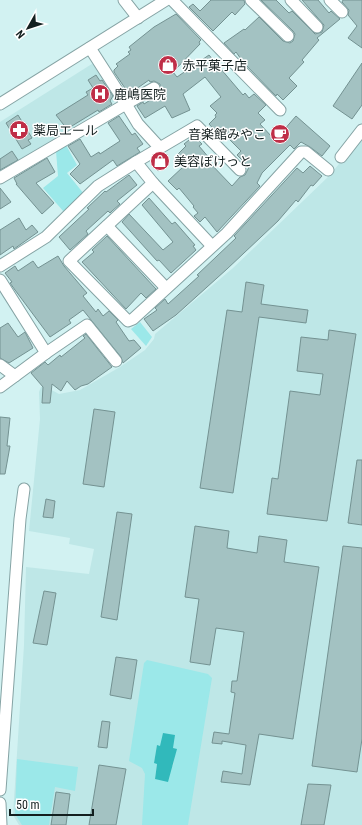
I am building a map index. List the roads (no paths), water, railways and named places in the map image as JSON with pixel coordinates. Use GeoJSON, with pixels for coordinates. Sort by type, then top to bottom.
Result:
{"type":"FeatureCollection","features":[{"type":"Feature","properties":{"kind":"street"},"geometry":{"type":"LineString","coordinates":[[124,0],[138,18]]}},
{"type":"Feature","properties":{"kind":"street"},"geometry":{"type":"LineString","coordinates":[[0,104],[166,0]]}},
{"type":"Feature","properties":{"kind":"street"},"geometry":{"type":"LineString","coordinates":[[172,0],[280,110]]}},
{"type":"Feature","properties":{"kind":"street"},"geometry":{"type":"LineString","coordinates":[[251,0],[288,36]]}},
{"type":"Feature","properties":{"kind":"street"},"geometry":{"type":"LineString","coordinates":[[291,0],[317,27]]}},
{"type":"Feature","properties":{"kind":"street"},"geometry":{"type":"LineString","coordinates":[[330,0],[342,12]]}},
{"type":"Feature","properties":{"kind":"street"},"geometry":{"type":"LineString","coordinates":[[90,48],[138,124],[160,148]]}},
{"type":"Feature","properties":{"kind":"street"},"geometry":{"type":"LineString","coordinates":[[0,178],[154,88]]}},
{"type":"Feature","properties":{"kind":"street"},"geometry":{"type":"LineString","coordinates":[[0,266],[46,237],[98,186],[197,126],[240,170]]}},
{"type":"Feature","properties":{"kind":"street"},"geometry":{"type":"LineString","coordinates":[[341,157],[362,130]]}},
{"type":"Feature","properties":{"kind":"street"},"geometry":{"type":"LineString","coordinates":[[153,183],[69,261],[128,321],[133,319],[227,233],[301,152],[306,152],[328,170]]}},
{"type":"Feature","properties":{"kind":"street"},"geometry":{"type":"LineString","coordinates":[[136,162],[153,183],[212,246]]}},
{"type":"Feature","properties":{"kind":"street"},"geometry":{"type":"LineString","coordinates":[[107,226],[166,288]]}},
{"type":"Feature","properties":{"kind":"street"},"geometry":{"type":"LineString","coordinates":[[0,280],[46,353]]}},
{"type":"Feature","properties":{"kind":"street"},"geometry":{"type":"LineString","coordinates":[[0,387],[87,325],[116,361]]}},
{"type":"Feature","properties":{"kind":"street"},"geometry":{"type":"LineString","coordinates":[[0,365],[15,376]]}},
{"type":"Feature","properties":{"kind":"street"},"geometry":{"type":"LineString","coordinates":[[0,790],[20,519],[24,490]]}},
{"type":"Feature","properties":{"kind":"street"},"geometry":{"type":"LineString","coordinates":[[0,803],[1,825]]}},
{"type":"Feature","properties":{"kind":"place","name":"赤平菓子店"},"geometry":{"type":"Point","coordinates":[168,65]}},
{"type":"Feature","properties":{"kind":"place","name":"鹿嶋医院"},"geometry":{"type":"Point","coordinates":[100,94]}},
{"type":"Feature","properties":{"kind":"place","name":"薬局エール"},"geometry":{"type":"Point","coordinates":[19,130]}},
{"type":"Feature","properties":{"kind":"place","name":"音楽館みやこ"},"geometry":{"type":"Point","coordinates":[280,134]}},
{"type":"Feature","properties":{"kind":"place","name":"美容ぽけっと"},"geometry":{"type":"Point","coordinates":[160,161]}}]}
